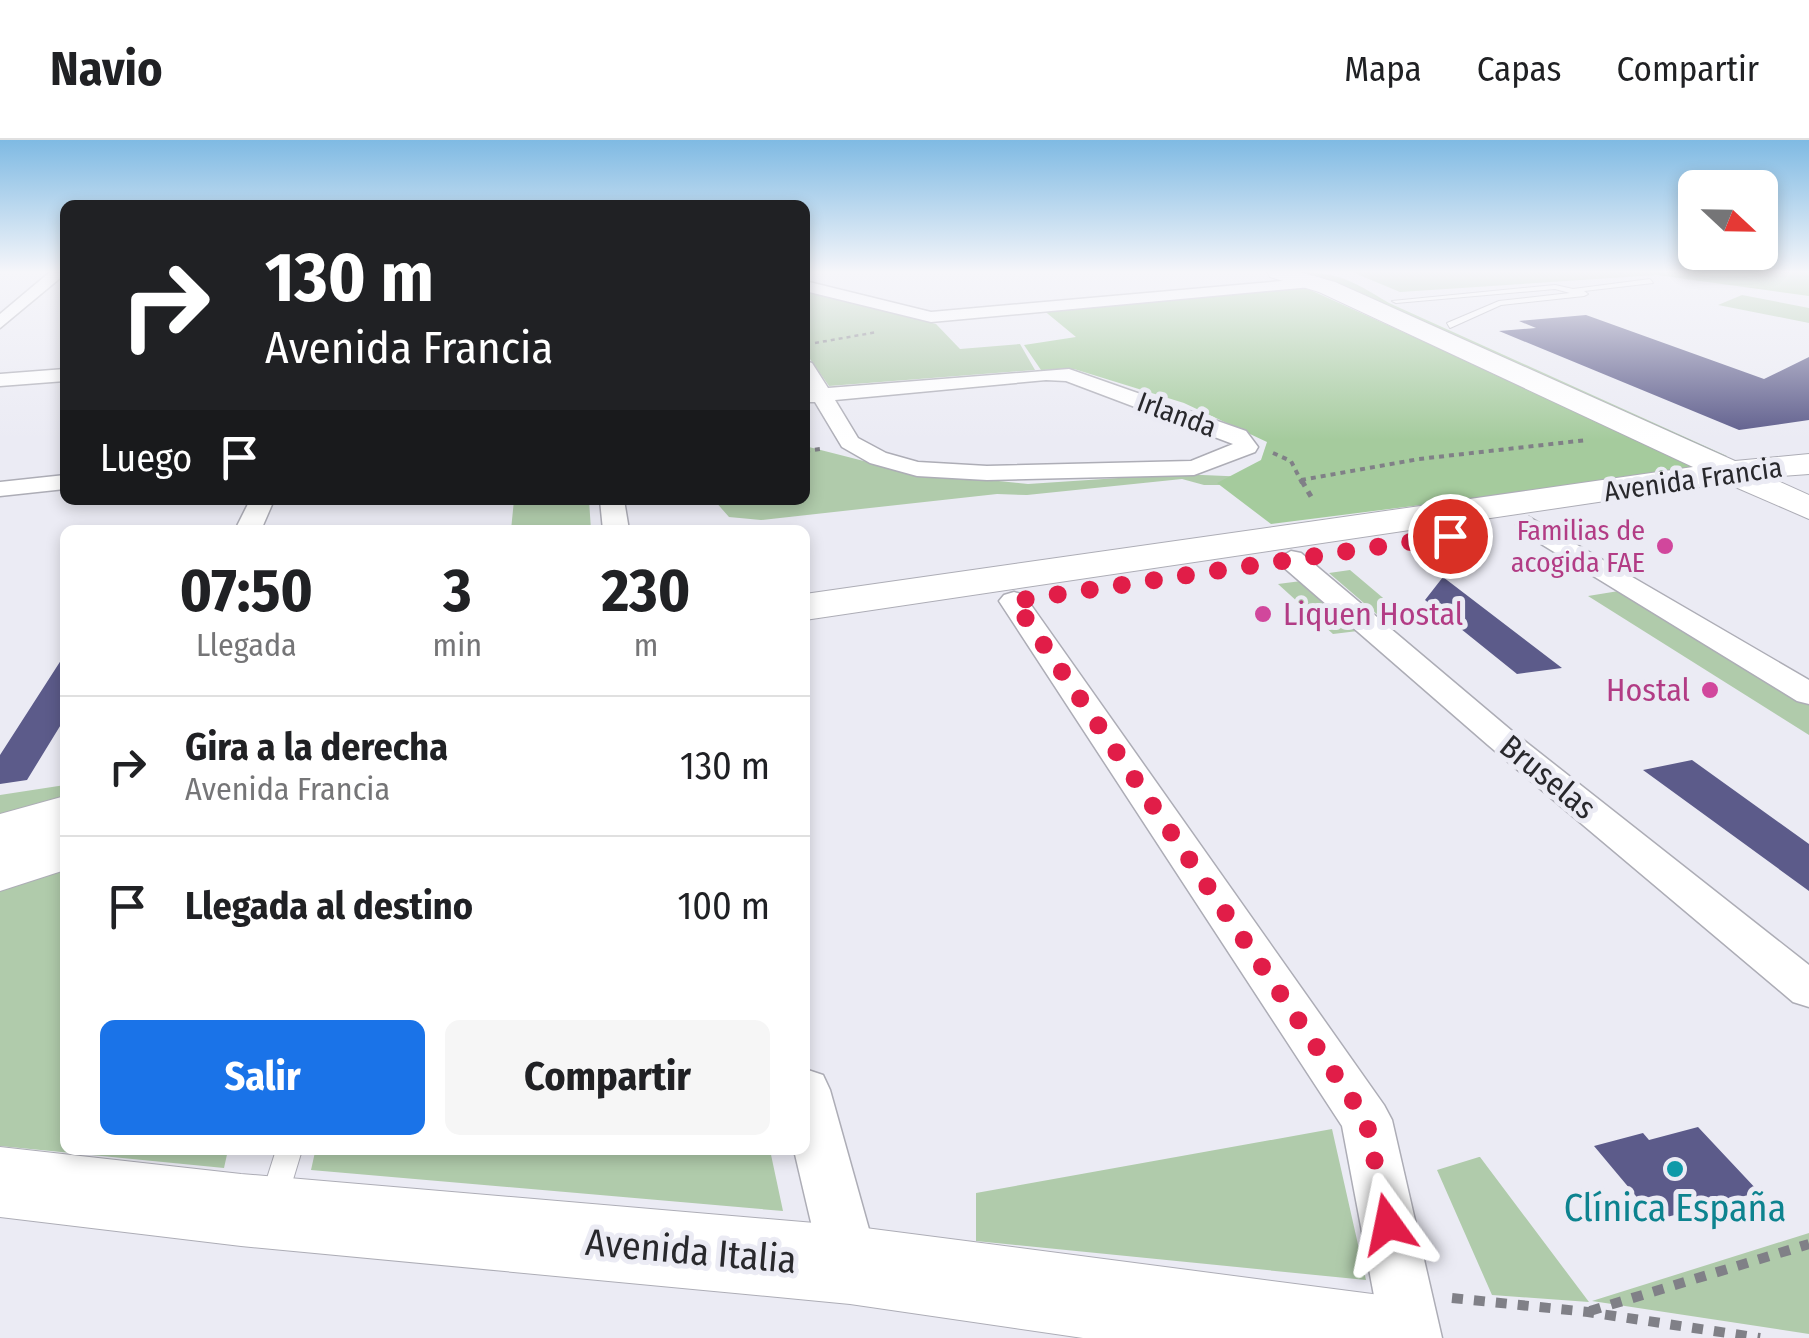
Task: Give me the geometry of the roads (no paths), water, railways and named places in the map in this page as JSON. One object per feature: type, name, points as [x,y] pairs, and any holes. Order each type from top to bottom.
[{"type":"main road","points":[[1420,328],[1784,485]]},
{"type":"main road","points":[[1456,328],[1784,485]]},
{"type":"main road","name":"Avenida Francia","points":[[810,628],[1784,485],[1809,464]]},
{"type":"main road","name":"Avenida Francia","points":[[810,606],[1784,485]]},
{"type":"main road","points":[[0,833],[60,815]]},
{"type":"main road","points":[[0,871],[60,852]]},
{"type":"main road","name":"Avenida Italia","points":[[0,1182],[280,1181],[1380,1338]]},
{"type":"street","points":[[0,380],[60,375]]},
{"type":"street","name":"Irlanda","points":[[1069,375],[1238,436],[1247,447],[1194,468],[986,473],[916,469],[878,458],[850,442],[814,396],[1069,375]]},
{"type":"street","points":[[0,489],[60,483]]},
{"type":"street","points":[[1529,525],[1809,694]]},
{"type":"street","name":"Bruselas","points":[[1292,559],[1500,738],[1809,990]]},
{"type":"street","points":[[1014,601],[1366,1120],[1412,1338]]},
{"type":"street","points":[[810,1109],[850,1265]]},
{"type":"place","name":"Familias de acogida FAE","points":[[1665,546]]},
{"type":"place","name":"Liquen Hostal","points":[[1263,614]]},
{"type":"place","name":"Hostal","points":[[1710,690]]},
{"type":"place","name":"Clínica España","points":[[1675,1169]]}]
